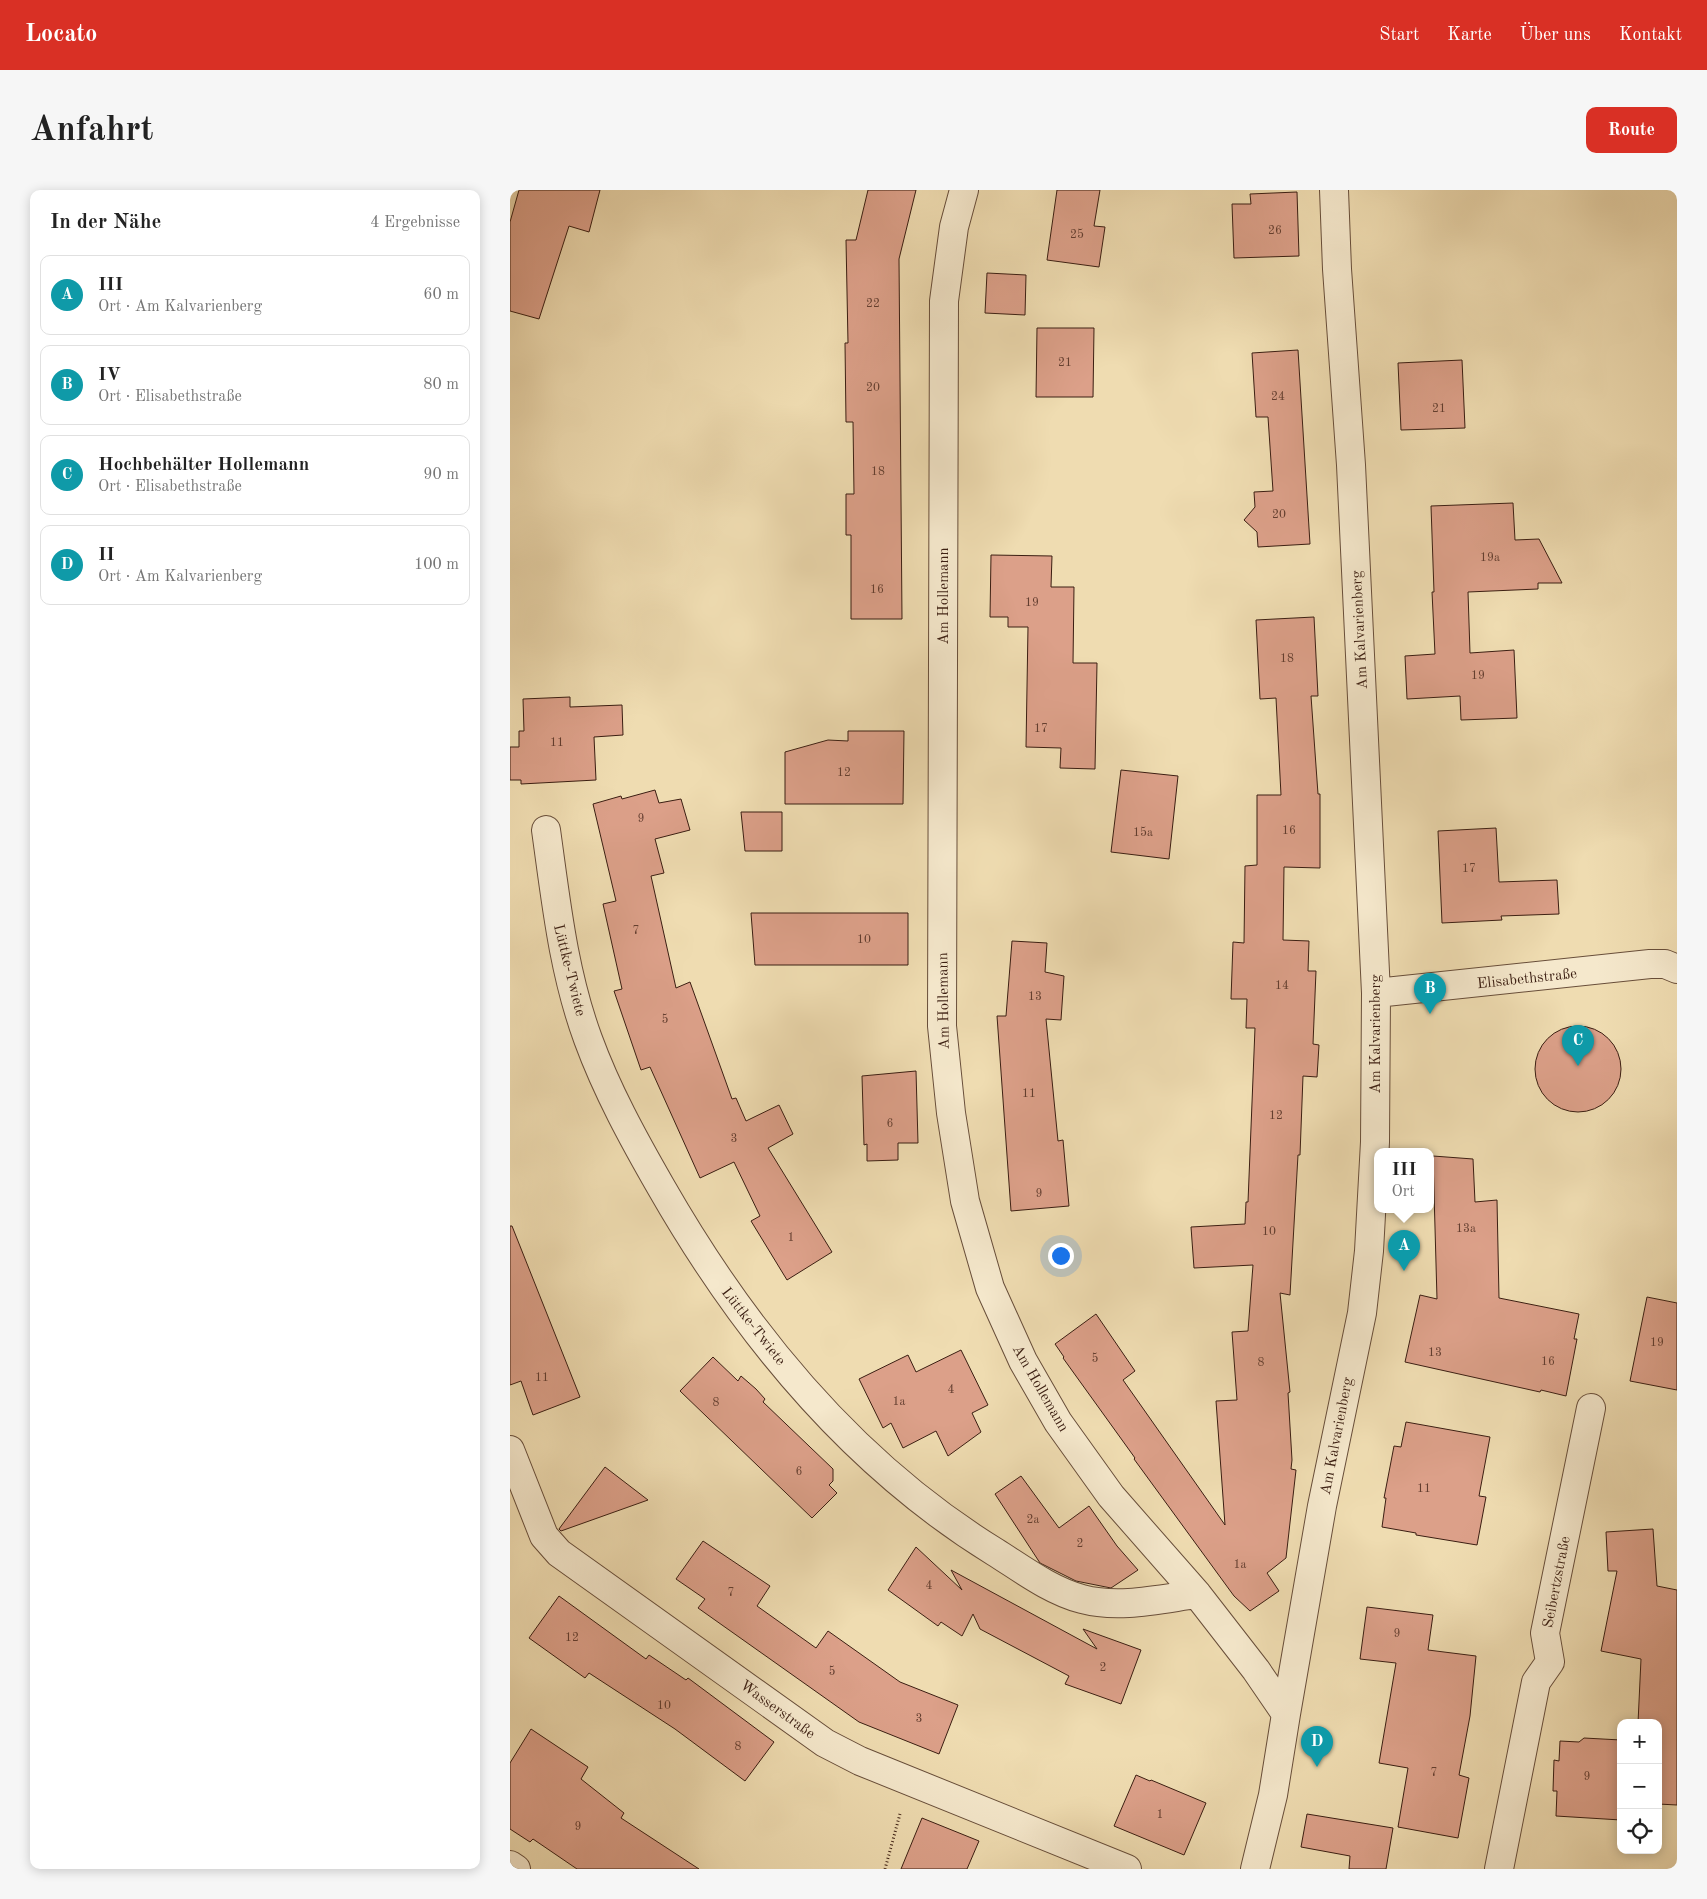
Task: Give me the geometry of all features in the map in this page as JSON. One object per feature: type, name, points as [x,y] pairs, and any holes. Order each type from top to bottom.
[{"type":"street","name":"Am Hollemann","points":[[964,190],[954,226],[944,301],[942,1026],[950,1105],[965,1201],[990,1288],[1023,1361],[1058,1422],[1111,1496],[1197,1594],[1256,1670],[1286,1714]]},
{"type":"street","name":"Am Kalvarienberg","points":[[1334,190],[1337,269],[1351,465],[1376,994],[1375,1148]]},
{"type":"street","name":"Lüttke-Twiete","points":[[546,830],[561,941],[578,1008],[599,1068],[644,1157],[688,1234],[752,1326],[806,1394],[865,1454],[924,1504],[967,1535],[1050,1586],[1069,1595],[1101,1603],[1133,1602],[1197,1594]]},
{"type":"street","name":"Elisabethstraße","points":[[1376,994],[1650,964],[1665,964],[1677,969]]},
{"type":"street","name":"Am Kalvarienberg","points":[[1254,1869],[1273,1795],[1322,1506],[1362,1313],[1374,1157]]},
{"type":"street","name":"Seibertzstraße","points":[[1499,1869],[1536,1682],[1550,1662],[1545,1633],[1591,1408]]},
{"type":"street","name":"Wasserstraße","points":[[510,1450],[544,1536],[559,1553],[825,1743],[860,1761],[1127,1869]]},
{"type":"street","points":[[510,1865],[516,1869]]},
{"type":"path","points":[[885,1869],[909,1780]]},
{"type":"building","points":[[519,190],[600,190],[589,232],[569,226],[539,319],[510,311],[510,222]]},
{"type":"building","points":[[868,190],[916,190],[899,259],[902,619],[851,619],[851,535],[846,535],[846,494],[854,494],[853,422],[846,422],[845,343],[848,343],[846,240],[856,240]]},
{"type":"building","points":[[1057,190],[1100,190],[1094,226],[1105,227],[1099,267],[1047,260]]},
{"type":"building","points":[[1297,192],[1299,256],[1234,258],[1232,204],[1251,204],[1250,194]]},
{"type":"building","points":[[987,273],[1026,275],[1025,315],[985,313]]},
{"type":"building","points":[[1037,328],[1094,328],[1093,397],[1036,397]]},
{"type":"building","points":[[1298,350],[1310,544],[1258,547],[1257,532],[1244,520],[1255,507],[1254,492],[1273,491],[1268,417],[1256,417],[1252,353]]},
{"type":"building","points":[[1462,360],[1465,428],[1401,430],[1398,363]]},
{"type":"building","points":[[1513,503],[1515,540],[1539,539],[1562,583],[1538,583],[1538,589],[1468,592],[1470,653],[1514,650],[1517,718],[1461,720],[1460,696],[1407,699],[1405,656],[1435,654],[1431,506]]},
{"type":"building","points":[[991,555],[1052,556],[1051,587],[1074,587],[1073,663],[1097,663],[1095,769],[1060,768],[1061,748],[1026,747],[1028,627],[1008,627],[1008,617],[990,617]]},
{"type":"building","points":[[1314,617],[1318,696],[1311,696],[1318,794],[1320,794],[1320,868],[1284,867],[1283,940],[1309,941],[1308,971],[1316,971],[1313,1044],[1319,1045],[1317,1077],[1303,1076],[1300,1155],[1298,1155],[1290,1295],[1280,1293],[1290,1392],[1288,1393],[1291,1469],[1296,1470],[1286,1558],[1267,1573],[1279,1591],[1250,1611],[1234,1596],[1134,1459],[1055,1344],[1096,1314],[1135,1371],[1123,1380],[1225,1525],[1216,1401],[1237,1400],[1232,1332],[1248,1331],[1253,1265],[1194,1268],[1191,1227],[1245,1224],[1246,1202],[1248,1202],[1255,1028],[1246,1028],[1247,999],[1231,999],[1233,942],[1244,943],[1245,866],[1257,865],[1257,795],[1281,795],[1276,698],[1260,699],[1256,620]]},
{"type":"building","points":[[570,697],[570,707],[622,705],[623,735],[594,737],[596,780],[521,784],[521,780],[510,780],[510,747],[519,747],[519,731],[524,731],[523,699]]},
{"type":"building","points":[[848,731],[904,731],[903,804],[785,804],[785,752],[828,740],[848,741]]},
{"type":"building","points":[[1121,770],[1178,776],[1169,859],[1111,852]]},
{"type":"building","points":[[655,790],[659,803],[681,799],[690,830],[655,839],[664,873],[651,876],[676,988],[690,982],[732,1099],[736,1098],[746,1121],[779,1105],[793,1134],[768,1148],[832,1252],[787,1280],[751,1221],[760,1216],[734,1162],[700,1178],[650,1067],[641,1070],[614,991],[622,989],[603,904],[616,901],[593,804],[621,796],[622,799]]},
{"type":"building","points":[[741,812],[782,812],[782,851],[745,851]]},
{"type":"building","points":[[1496,828],[1499,882],[1557,880],[1559,914],[1501,916],[1502,920],[1442,923],[1438,831]]},
{"type":"building","points":[[751,913],[908,913],[908,965],[755,965]]},
{"type":"building","points":[[1012,941],[1047,943],[1045,972],[1064,976],[1061,1020],[1046,1019],[1058,1141],[1063,1140],[1069,1206],[1011,1211],[997,1016],[1006,1016]]},
{"type":"building","points":[[1570,1026],[1586,1026],[1595,1029],[1609,1038],[1618,1052],[1621,1069],[1618,1086],[1609,1100],[1595,1109],[1586,1112],[1570,1112],[1554,1105],[1542,1093],[1535,1077],[1535,1061],[1542,1045],[1554,1033]]},
{"type":"building","points":[[916,1071],[918,1143],[898,1143],[898,1160],[867,1161],[867,1144],[864,1145],[862,1076]]},
{"type":"building","points":[[1434,1156],[1473,1159],[1475,1202],[1497,1200],[1499,1298],[1579,1314],[1574,1339],[1577,1339],[1566,1396],[1405,1362],[1420,1295],[1437,1299]]},
{"type":"building","points":[[510,1226],[512,1226],[580,1397],[533,1415],[521,1381],[510,1385]]},
{"type":"building","points":[[1647,1297],[1677,1303],[1677,1390],[1630,1381]]},
{"type":"building","points":[[961,1350],[988,1405],[972,1413],[981,1432],[948,1456],[936,1431],[903,1448],[891,1423],[883,1428],[859,1379],[908,1355],[916,1372]]},
{"type":"building","points":[[713,1357],[738,1381],[741,1376],[756,1389],[765,1399],[763,1402],[833,1469],[833,1481],[829,1485],[837,1493],[812,1518],[680,1391]]},
{"type":"building","points":[[1406,1422],[1490,1437],[1479,1496],[1486,1497],[1477,1545],[1416,1535],[1416,1533],[1382,1527],[1386,1498],[1384,1498],[1394,1446],[1401,1447]]},
{"type":"building","points":[[605,1467],[648,1500],[561,1531],[559,1529]]},
{"type":"building","points":[[1021,1476],[1059,1528],[1089,1506],[1117,1546],[1138,1570],[1111,1588],[1076,1581],[1040,1563],[995,1494]]},
{"type":"building","points":[[1653,1529],[1657,1586],[1677,1590],[1677,1805],[1662,1804],[1662,1719],[1638,1719],[1641,1659],[1601,1651],[1617,1571],[1608,1571],[1606,1532]]},
{"type":"building","points":[[703,1541],[770,1586],[757,1606],[816,1648],[828,1631],[900,1682],[958,1705],[939,1754],[859,1722],[698,1608],[705,1599],[676,1579]]},
{"type":"building","points":[[916,1547],[962,1590],[951,1570],[1097,1649],[1083,1629],[1141,1650],[1121,1704],[1065,1684],[1069,1676],[980,1629],[973,1614],[962,1636],[941,1622],[938,1626],[888,1590]]},
{"type":"building","points":[[559,1596],[646,1659],[649,1655],[686,1680],[688,1678],[774,1742],[745,1781],[675,1729],[589,1673],[585,1678],[529,1638]]},
{"type":"building","points":[[1367,1607],[1433,1615],[1428,1650],[1476,1656],[1470,1716],[1459,1775],[1469,1778],[1458,1838],[1398,1827],[1408,1768],[1379,1763],[1396,1663],[1360,1659]]},
{"type":"building","points":[[531,1729],[588,1767],[581,1779],[624,1813],[621,1818],[699,1869],[577,1869],[533,1839],[530,1842],[510,1829],[510,1763]]},
{"type":"building","points":[[1584,1738],[1617,1740],[1617,1820],[1556,1816],[1557,1791],[1553,1791],[1554,1760],[1559,1761],[1560,1741],[1579,1742]]},
{"type":"building","points":[[1136,1775],[1206,1803],[1184,1855],[1114,1826]]},
{"type":"building","points":[[1307,1814],[1393,1828],[1386,1869],[1349,1869],[1350,1856],[1301,1847]]},
{"type":"building","points":[[922,1818],[979,1841],[967,1869],[901,1869]]},
{"type":"place","name":"IV","points":[[1430,1014]]},
{"type":"place","name":"Hochbehälter Hollemann","points":[[1578,1066]]},
{"type":"place","name":"III","points":[[1404,1271]]},
{"type":"place","name":"II","points":[[1317,1767]]}]
